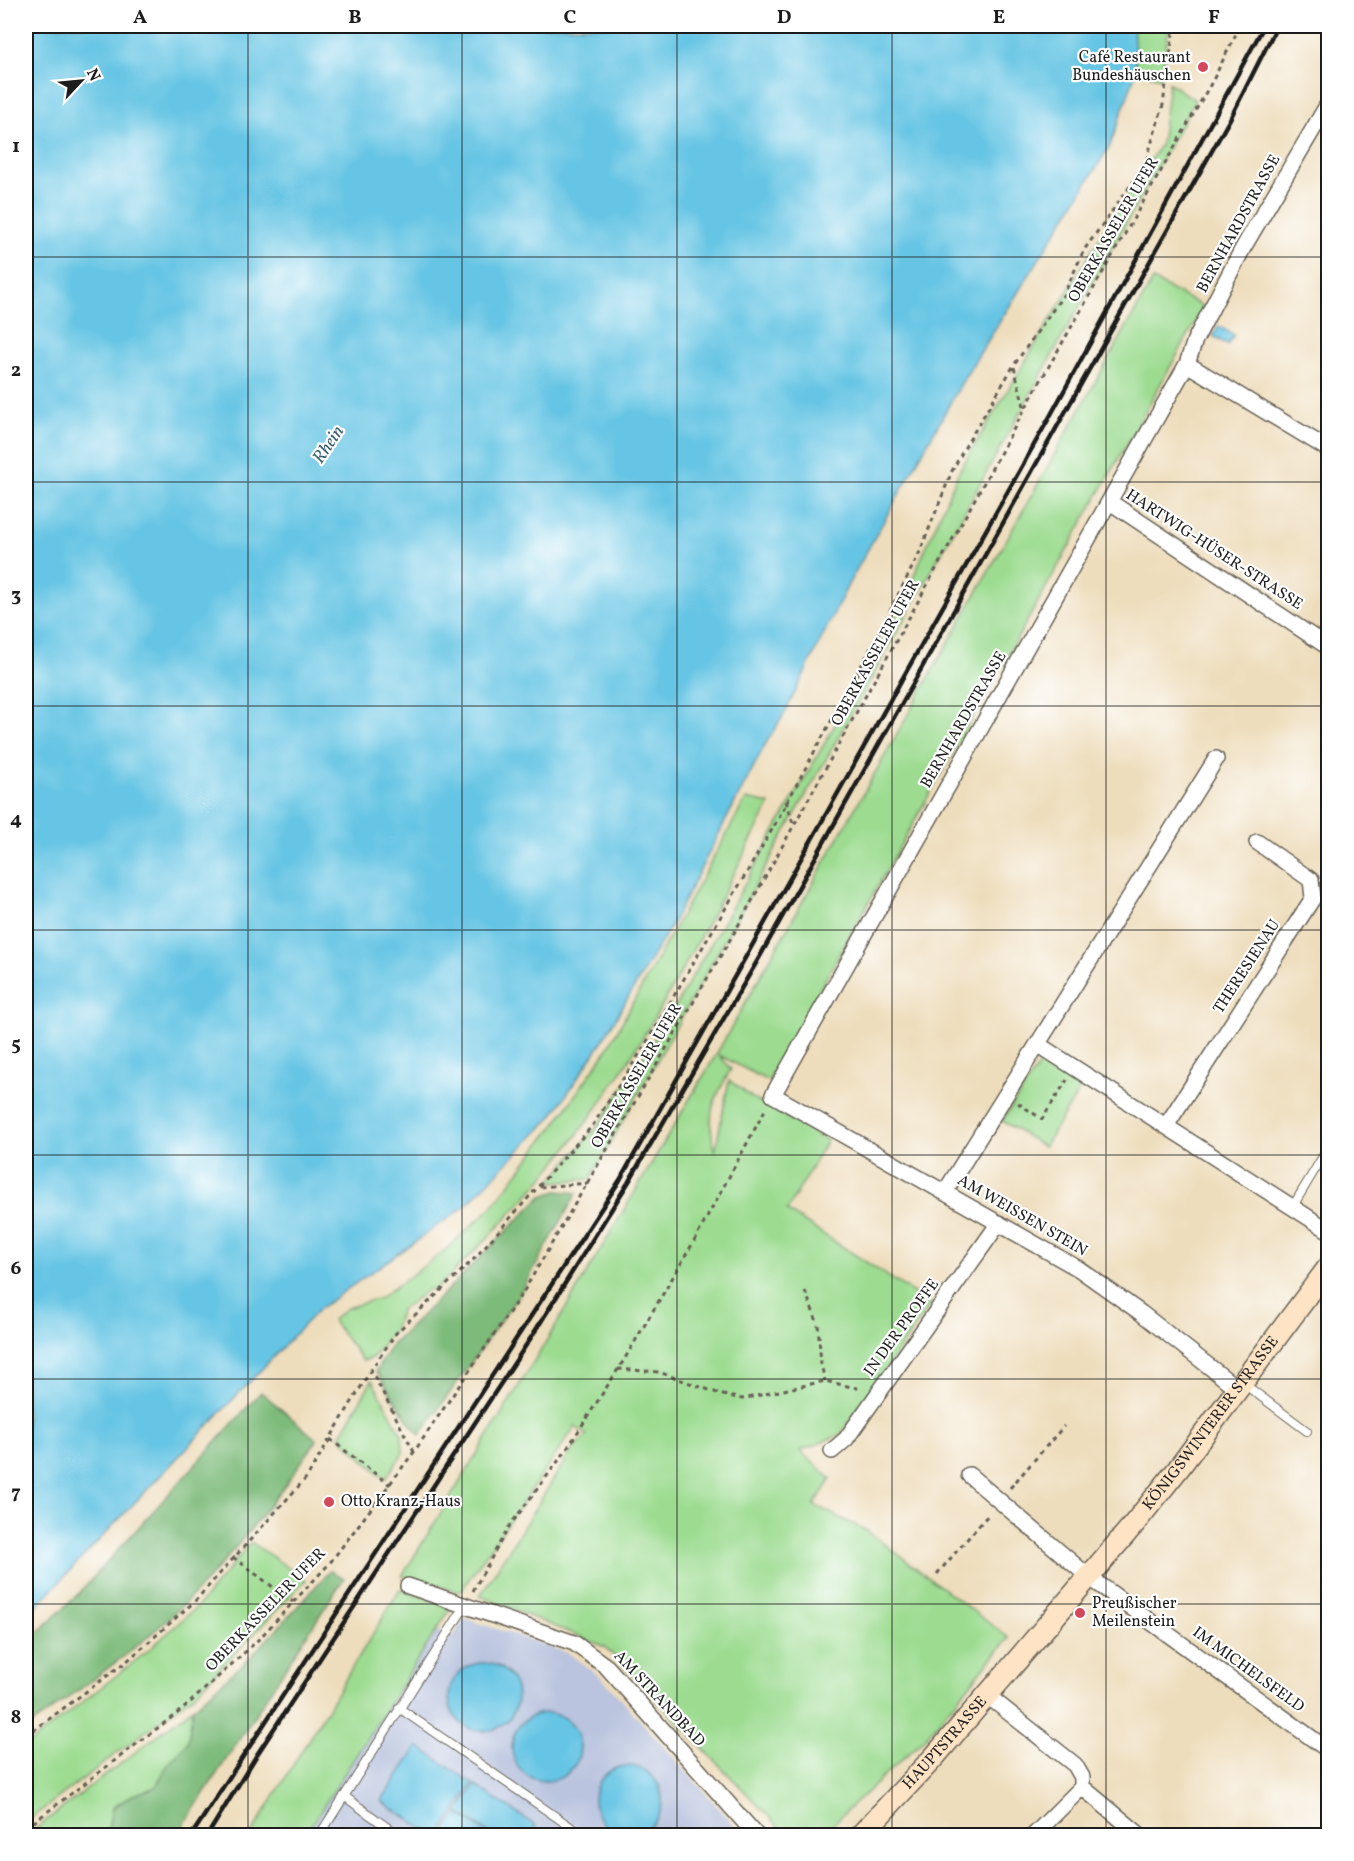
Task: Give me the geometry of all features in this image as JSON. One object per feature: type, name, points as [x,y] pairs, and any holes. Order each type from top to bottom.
[{"type":"main road","name":"KÖNIGSWINTERER STRASSE","points":[[1026,1649],[1178,1469],[1329,1268]]},
{"type":"main road","name":"HAUPTSTRASSE","points":[[860,1835],[899,1796],[988,1696],[1026,1649]]},
{"type":"street","name":"BERNHARDSTRASSE","points":[[773,1095],[1187,364],[1196,340],[1243,249],[1329,104]]},
{"type":"street","points":[[1187,364],[1329,449]]},
{"type":"street","name":"HARTWIG-HÜSER-STRASSE","points":[[1110,502],[1329,647]]},
{"type":"street","points":[[945,1192],[1216,759]]},
{"type":"street","name":"THERESIENAU","points":[[1166,1126],[1312,898],[1311,880],[1257,842]]},
{"type":"street","points":[[1039,1045],[1329,1230]]},
{"type":"street","name":"AM WEISSEN STEIN","points":[[773,1095],[1079,1269],[1240,1386]]},
{"type":"street","name":"IN DER PROFFE","points":[[832,1451],[846,1439],[999,1223]]},
{"type":"street","points":[[969,1475],[1089,1577]]},
{"type":"street","name":"IM MICHELSFELD","points":[[1089,1577],[1329,1750]]},
{"type":"street","name":"AM STRANDBAD","points":[[408,1586],[574,1643],[607,1667],[757,1836]]},
{"type":"street","points":[[988,1696],[1075,1765],[1082,1777],[1082,1787],[1033,1836]]},
{"type":"street","points":[[1082,1787],[1141,1836]]},
{"type":"lane","points":[[1293,1206],[1329,1148]]},
{"type":"lane","points":[[1240,1386],[1307,1431]]},
{"type":"lane","points":[[319,1836],[465,1606]]},
{"type":"lane","points":[[399,1708],[575,1830]]},
{"type":"lane","points":[[344,1796],[399,1836]]},
{"type":"path","points":[[26,1736],[61,1707],[126,1662],[195,1601],[307,1477],[371,1370],[396,1333],[473,1260],[593,1125],[642,1050],[786,801],[919,554],[952,471],[1014,365],[1064,294],[1084,250],[1131,187],[1146,158],[1163,105],[1174,26]]},
{"type":"path","name":"OBERKASSELER UFER","points":[[26,1828],[184,1708],[256,1642],[330,1564],[414,1452],[525,1289],[738,926],[1213,80],[1240,26]]},
{"type":"path","points":[[1014,365],[1026,411]]},
{"type":"path","points":[[786,801],[794,824]]},
{"type":"path","points":[[1006,1096],[1042,1119],[1075,1068]]},
{"type":"path","points":[[465,1606],[508,1528],[565,1452],[618,1369],[696,1238],[773,1095]]},
{"type":"path","points":[[540,1187],[589,1183]]},
{"type":"path","points":[[805,1291],[818,1324],[821,1364],[825,1381]]},
{"type":"path","points":[[618,1369],[659,1372],[723,1395],[742,1399],[825,1381],[878,1392]]},
{"type":"path","points":[[371,1370],[414,1452]]},
{"type":"path","points":[[330,1439],[390,1485]]},
{"type":"path","points":[[233,1557],[293,1602]]},
{"type":"shaded area","points":[[464,1618],[568,1653],[602,1678],[743,1835],[305,1836],[438,1630],[452,1639]]},
{"type":"green space","points":[[1133,26],[1169,26],[1161,78],[1136,72]]},
{"type":"green space","points":[[1169,83],[1195,100],[666,1045],[590,1179],[549,1182],[599,1125],[675,1007],[895,619],[959,471],[1104,231],[1161,144]]},
{"type":"green space","points":[[1153,280],[1204,307],[768,1081],[719,1055],[731,1069],[712,1109],[711,1127],[715,1152],[729,1080],[754,1099],[827,1140],[787,1211],[931,1304],[840,1435],[800,1451],[831,1479],[814,1505],[867,1531],[1009,1638],[926,1737],[821,1835],[787,1835],[605,1647],[480,1596],[572,1450],[587,1435],[575,1427],[460,1592],[402,1576],[550,1335],[717,1053]]},
{"type":"green space","points":[[746,799],[770,804],[679,976],[602,1101],[525,1198],[435,1290],[429,1289],[400,1311],[395,1329],[372,1358],[363,1361],[332,1320],[347,1308],[380,1298],[442,1253],[492,1207],[556,1123],[606,1051]]},
{"type":"green space","points":[[1041,1062],[1053,1063],[1084,1083],[1044,1147],[1002,1121]]},
{"type":"green space","points":[[557,1191],[577,1193],[521,1292],[420,1435],[376,1371],[390,1347],[542,1196]]},
{"type":"green space","points":[[372,1380],[402,1435],[403,1454],[385,1479],[340,1437]]},
{"type":"green space","points":[[261,1392],[317,1440],[256,1523],[169,1619],[26,1729],[26,1644],[80,1592]]},
{"type":"green space","points":[[251,1542],[306,1580],[194,1695],[26,1822],[26,1746],[144,1654],[199,1605]]},
{"type":"green space","points":[[330,1571],[344,1578],[177,1835],[107,1835],[112,1808],[133,1795],[156,1787],[167,1766],[188,1742],[193,1708],[251,1657]]},
{"type":"green space","points":[[400,1589],[451,1608],[305,1835],[250,1836]]},
{"type":"green space","points":[[193,1708],[188,1742],[167,1766],[156,1787],[133,1795],[112,1808],[107,1835],[26,1836]]},
{"type":"water","name":"Rhein","points":[[26,26],[1133,26],[1136,72],[1110,146],[965,377],[849,583],[785,713],[766,743],[672,924],[600,1045],[550,1119],[463,1208],[319,1309],[26,1617]]},
{"type":"water","points":[[1218,326],[1234,335],[1228,345],[1213,336]]},
{"type":"water","points":[[483,1663],[496,1666],[507,1673],[514,1684],[517,1697],[514,1710],[507,1721],[496,1728],[483,1731],[470,1728],[459,1721],[452,1710],[449,1697],[452,1684],[459,1673],[470,1666]]},
{"type":"water","points":[[546,1713],[559,1716],[570,1723],[577,1734],[580,1747],[577,1760],[570,1771],[559,1778],[546,1781],[533,1778],[522,1771],[515,1760],[512,1747],[515,1734],[522,1723],[533,1716]]},
{"type":"water","points":[[418,1746],[473,1784],[439,1835],[433,1835],[381,1801]]},
{"type":"water","points":[[628,1766],[641,1769],[652,1776],[659,1787],[662,1800],[659,1813],[652,1824],[641,1831],[628,1834],[615,1831],[604,1824],[597,1813],[594,1800],[597,1787],[604,1776],[615,1769]]},
{"type":"water","points":[[475,1785],[536,1826],[529,1835],[493,1835],[458,1812]]},
{"type":"water","points":[[457,1813],[490,1835],[442,1835]]},
{"type":"railway","points":[[191,1836],[620,1180],[1048,420],[1264,26]]},
{"type":"railway","points":[[207,1836],[258,1753],[532,1336],[628,1183],[759,958],[1231,117],[1277,26]]},
{"type":"place","name":"Café Restaurant Bundeshäuschen","points":[[1203,67]]},
{"type":"place","name":"Otto Kranz-Haus","points":[[329,1502]]},
{"type":"place","name":"Preußischer Meilenstein","points":[[1080,1613]]}]
